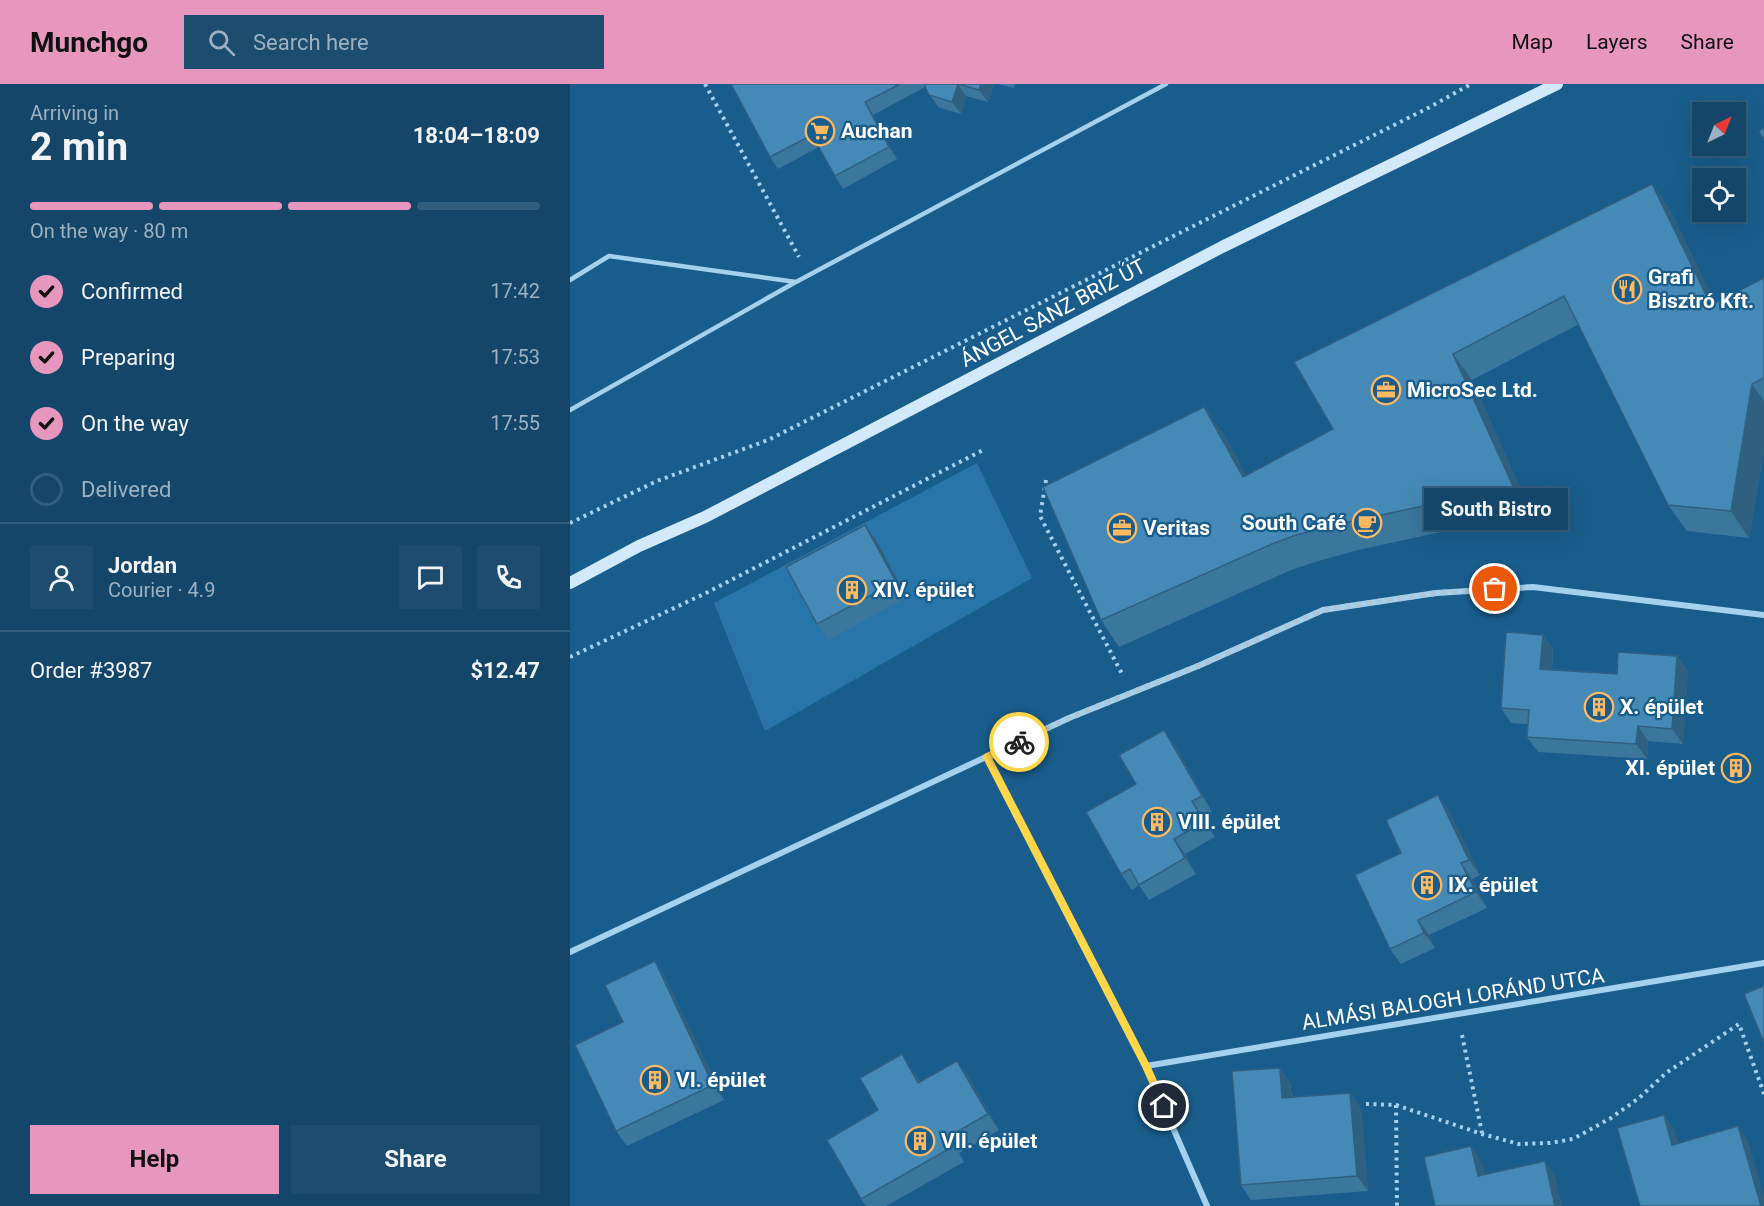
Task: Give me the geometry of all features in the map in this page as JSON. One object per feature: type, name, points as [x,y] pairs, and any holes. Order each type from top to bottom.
[{"type":"main road","name":"ÁNGEL SANZ BRIZ ÚT","points":[[570,583],[639,546],[705,517],[1222,247],[1557,84]]},
{"type":"street","points":[[570,952],[1069,718],[1198,666],[1323,610],[1436,593],[1533,587],[1764,615]]},
{"type":"street","points":[[987,757],[1146,1066],[1207,1206]]},
{"type":"street","name":"ALMÁSI BALOGH LORÁND UTCA","points":[[1146,1066],[1764,963]]},
{"type":"lane","points":[[570,410],[796,282],[1166,84]]},
{"type":"lane","points":[[570,280],[609,256],[796,282]]},
{"type":"path","points":[[705,84],[809,275]]},
{"type":"path","points":[[570,523],[657,481],[768,440],[1471,84]]},
{"type":"path","points":[[570,657],[706,593],[985,449]]},
{"type":"path","points":[[1046,480],[1040,516],[1131,693]]},
{"type":"path","points":[[1458,1015],[1482,1134]]},
{"type":"path","points":[[1366,1104],[1396,1105],[1518,1144],[1550,1143],[1573,1139],[1611,1118],[1639,1098],[1666,1073],[1739,1024],[1764,1094]]},
{"type":"path","points":[[1396,1105],[1397,1206]]},
{"type":"shaded area","points":[[977,463],[1032,578],[765,731],[714,603]]},
{"type":"building","name":"Auchan","points":[[731,84],[900,84],[865,102],[889,147],[835,176],[812,135],[770,157]]},
{"type":"building","points":[[924,84],[958,84],[952,102],[929,95]]},
{"type":"building","points":[[958,84],[981,84],[979,90]]},
{"type":"building","points":[[1764,128],[1764,140],[1759,131]]},
{"type":"building","points":[[1652,184],[1711,305],[1764,278],[1764,378],[1752,384],[1731,511],[1668,505],[1564,296],[1453,354],[1517,495],[1437,503],[1296,535],[1101,620],[1043,487],[1204,407],[1243,477],[1333,429],[1294,362]]},
{"type":"building","name":"XIV. épület","points":[[865,525],[896,582],[817,624],[786,567]]},
{"type":"building","name":"X. épület","points":[[1506,632],[1543,635],[1540,669],[1617,674],[1618,652],[1677,656],[1672,729],[1638,726],[1636,744],[1527,737],[1529,710],[1501,708]]},
{"type":"building","name":"VIII. épület","points":[[1164,730],[1202,796],[1192,801],[1204,822],[1174,839],[1185,858],[1139,885],[1130,869],[1121,874],[1086,812],[1136,784],[1119,755]]},
{"type":"building","name":"IX. épület","points":[[1438,795],[1469,860],[1461,863],[1476,892],[1418,920],[1424,933],[1390,949],[1355,875],[1401,853],[1386,820]]},
{"type":"building","name":"VI. épület","points":[[655,961],[713,1085],[616,1131],[575,1045],[623,1022],[605,985]]},
{"type":"building","points":[[1764,986],[1764,1043],[1744,994]]},
{"type":"building","name":"VII. épület","points":[[902,1054],[918,1083],[957,1061],[988,1114],[948,1137],[954,1146],[861,1199],[827,1140],[878,1110],[860,1078]]},
{"type":"building","points":[[1280,1068],[1282,1098],[1350,1093],[1357,1176],[1241,1185],[1232,1071]]},
{"type":"building","points":[[1664,1115],[1672,1145],[1738,1126],[1761,1206],[1640,1206],[1617,1128]]},
{"type":"building","points":[[1471,1146],[1478,1176],[1545,1161],[1555,1206],[1435,1206],[1424,1157]]},
{"type":"way so far","points":[[1019,742],[1069,718],[1198,666],[1323,610],[1436,593],[1495,589]]},
{"type":"place","name":"Auchan","points":[[820,131]]},
{"type":"place","name":"Grafi Bisztró Kft.","points":[[1627,289]]},
{"type":"place","name":"MicroSec Ltd.","points":[[1386,390]]},
{"type":"place","name":"South Café","points":[[1367,523]]},
{"type":"place","name":"Veritas","points":[[1122,528]]},
{"type":"place","name":"South Bistro","points":[[1495,589]]},
{"type":"place","name":"XIV. épület","points":[[852,590]]},
{"type":"place","name":"X. épület","points":[[1599,707]]},
{"type":"place","name":"XI. épület","points":[[1736,768]]},
{"type":"place","name":"VIII. épület","points":[[1157,822]]},
{"type":"place","name":"IX. épület","points":[[1427,885]]},
{"type":"place","name":"VI. épület","points":[[655,1080]]},
{"type":"place","name":"VII. épület","points":[[920,1141]]},
{"type":"route","points":[[1019,742],[987,757],[1146,1066],[1164,1106]]}]
